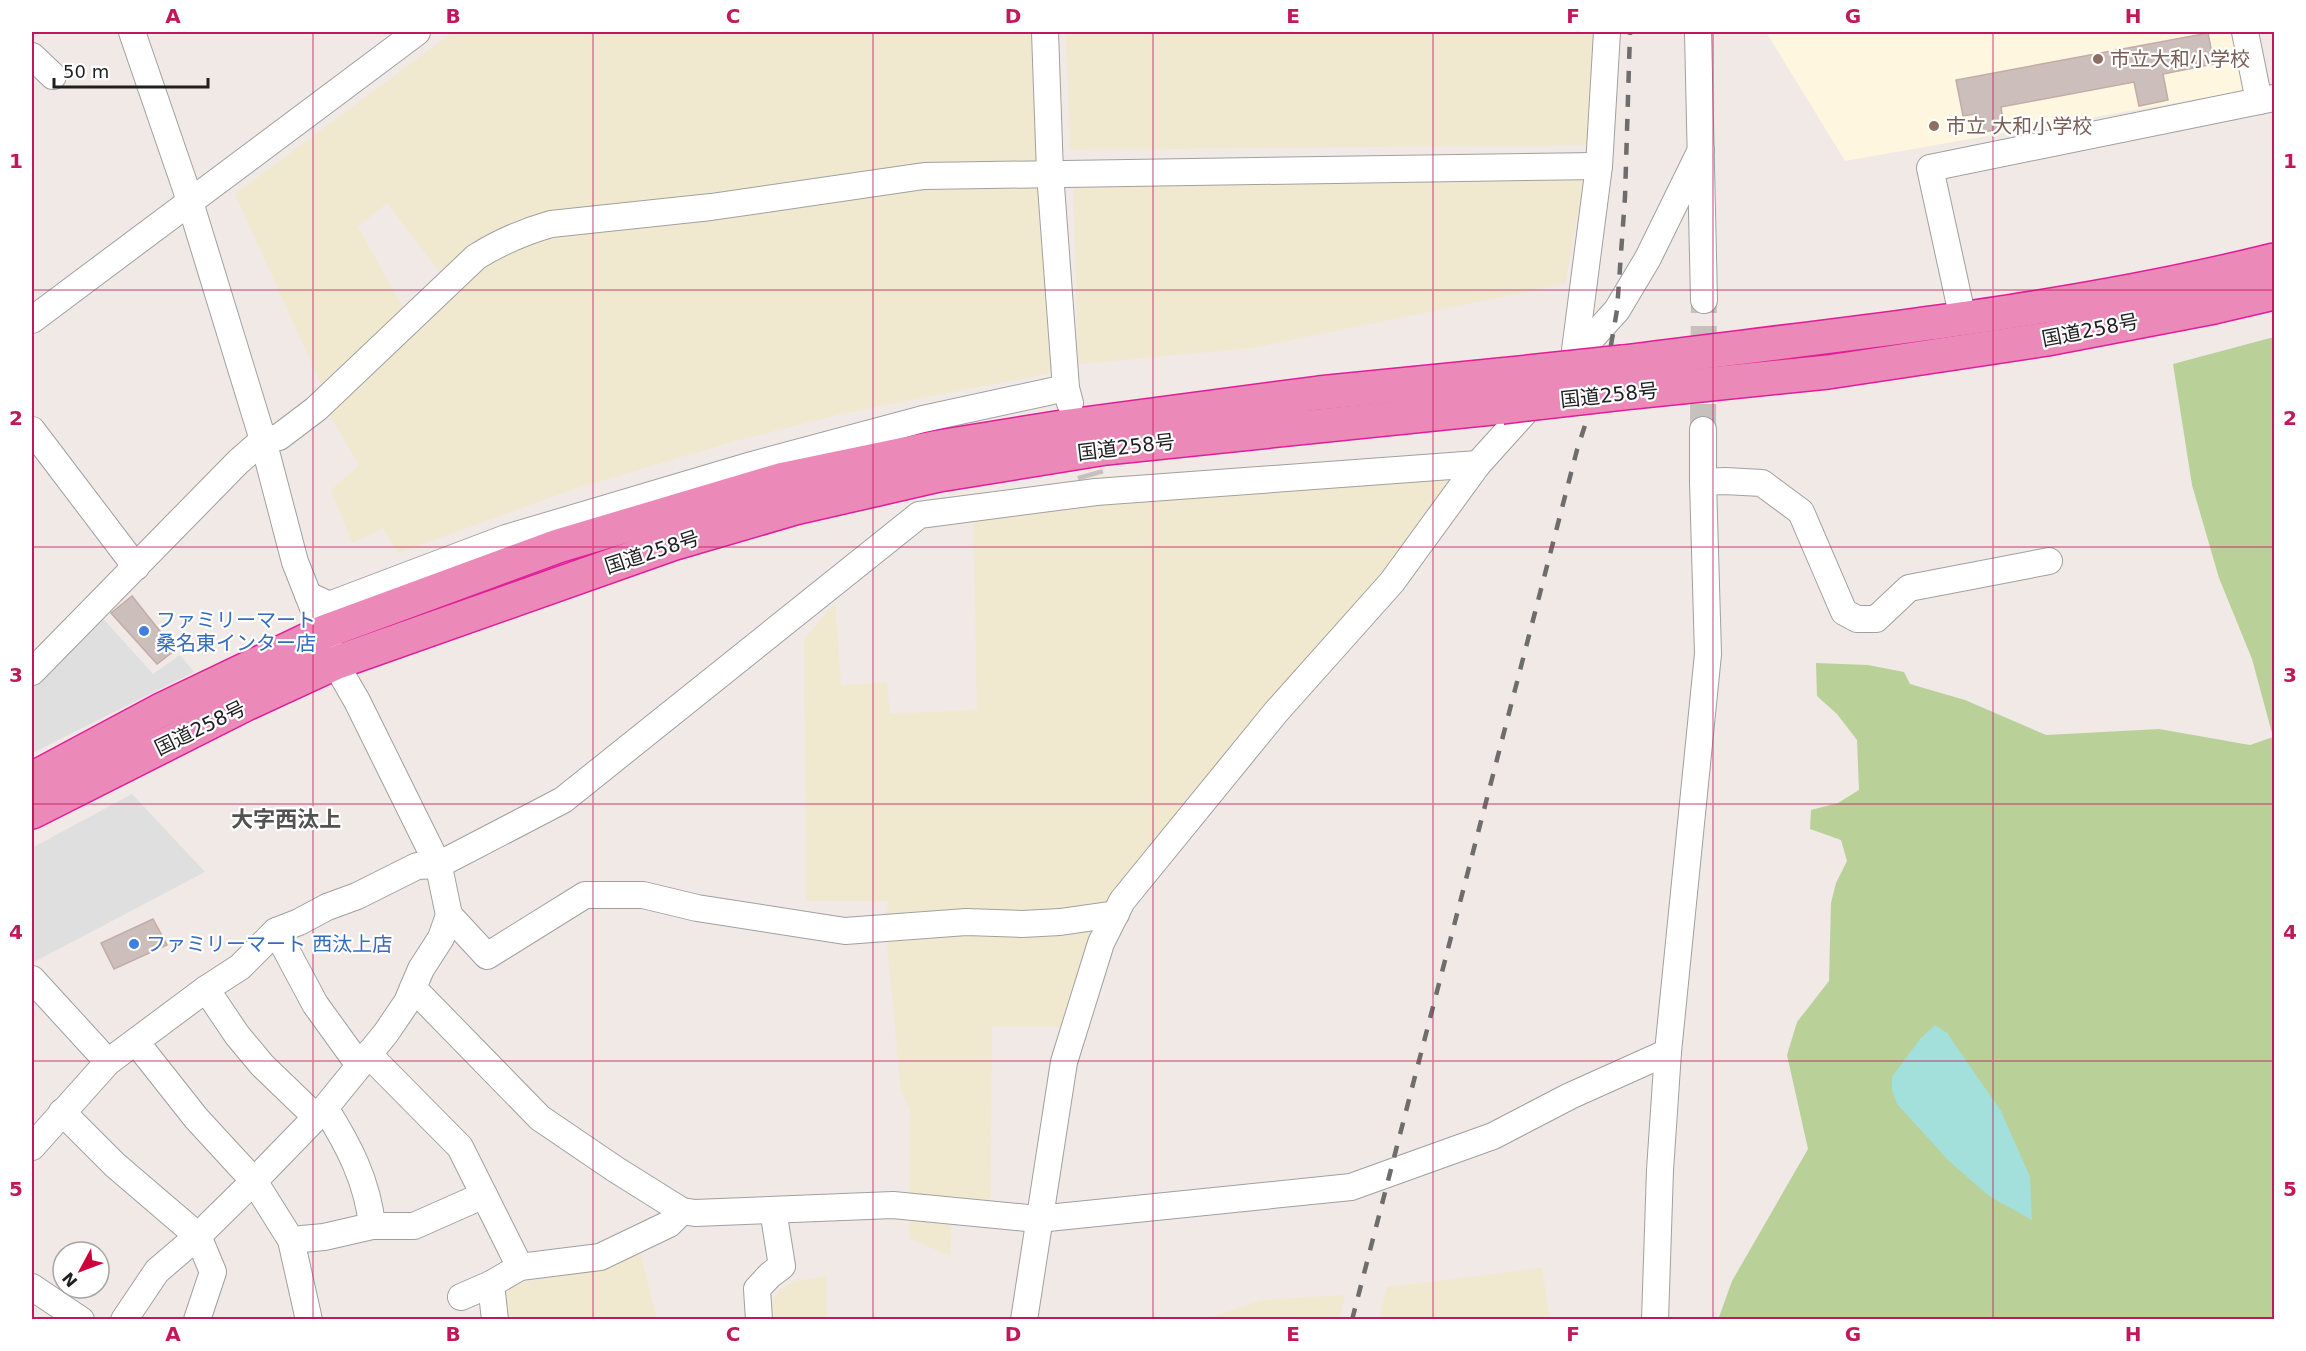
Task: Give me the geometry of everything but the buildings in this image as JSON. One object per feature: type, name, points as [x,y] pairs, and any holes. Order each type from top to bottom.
[{"type":"highway","name":"国道258号","points":[[32,812],[236,709],[335,663],[672,544],[795,508],[928,477],[1106,448],[1327,423],[1501,391],[1623,377],[2200,279],[2274,260]]},
{"type":"highway","name":"国道258号","points":[[1623,377],[1828,372],[2035,341],[2214,307],[2274,292]]},
{"type":"highway","name":"国道258号","points":[[32,779],[159,711],[324,632],[558,546],[780,480],[939,447],[1069,426],[1318,393],[1501,391]]},
{"type":"street","points":[[132,32],[189,202],[263,440],[295,562],[335,663],[357,700],[438,865],[449,915],[487,956],[585,895],[643,895],[698,908],[845,931],[966,922],[1022,924],[1060,922],[1116,914]]},
{"type":"street","points":[[32,320],[417,32]]},
{"type":"street","points":[[308,595],[329,604],[506,538],[752,465],[923,419],[1068,396],[1050,173],[1045,32]]},
{"type":"street","points":[[1574,358],[1599,166],[1607,32]]},
{"type":"street","points":[[1698,32],[1704,300]]},
{"type":"street","points":[[1964,319],[1930,168],[2267,100],[2245,32]]},
{"type":"street","points":[[32,56],[54,76]]},
{"type":"street","points":[[1024,1320],[1064,1062],[1101,943],[1122,901],[1276,712],[1392,582],[1478,464],[1617,310],[1648,258],[1701,150]]},
{"type":"street","points":[[32,672],[238,462],[263,440],[279,437],[316,409],[476,257],[499,242],[525,231],[550,225],[711,207],[924,176],[1599,166]]},
{"type":"street","points":[[32,430],[136,567]]},
{"type":"street","points":[[1655,1320],[1660,1170],[1668,1052],[1708,654],[1703,482],[1704,430]]},
{"type":"street","points":[[32,1147],[108,1062],[206,989],[240,967],[276,931],[327,907],[357,896],[407,870],[417,866],[438,865],[563,800],[919,515],[1094,484],[1478,464]]},
{"type":"street","points":[[1703,482],[1762,483],[1801,512],[1844,612],[1857,619],[1876,618],[1909,588],[2049,561]]},
{"type":"street","points":[[124,1320],[157,1271],[198,1236],[254,1181],[320,1112],[386,1033],[407,1002],[422,969],[441,938],[449,915]]},
{"type":"street","points":[[276,931],[315,1004],[363,1059],[460,1147],[520,1267]]},
{"type":"street","points":[[32,979],[108,1062]]},
{"type":"street","points":[[413,988],[540,1118],[682,1211],[696,1213],[893,1205],[1038,1219],[1351,1187],[1492,1136],[1570,1096],[1668,1052]]},
{"type":"street","points":[[206,989],[237,1035],[262,1065],[320,1112],[346,1141],[370,1202],[372,1226]]},
{"type":"street","points":[[136,1042],[196,1118],[254,1181],[291,1240],[309,1320]]},
{"type":"street","points":[[62,1112],[115,1165],[198,1236],[213,1272],[197,1320]]},
{"type":"street","points":[[291,1240],[324,1237],[372,1226],[414,1226],[484,1195]]},
{"type":"street","points":[[759,1320],[757,1289],[782,1266],[773,1210]]},
{"type":"street","points":[[461,1297],[491,1284],[520,1267],[600,1257],[669,1224],[682,1211]]},
{"type":"street","points":[[491,1284],[495,1320]]},
{"type":"street","points":[[32,1287],[81,1320]]},
{"type":"shaded area","points":[[453,32],[1038,32],[1039,162],[519,218],[477,245],[442,275],[387,203],[358,227],[404,309],[324,390],[235,194]]},
{"type":"shaded area","points":[[1066,32],[1593,32],[1590,145],[1070,150]]},
{"type":"shaded area","name":"市立 大和小学校","points":[[1766,32],[2238,32],[2249,85],[2243,91],[1845,161]]},
{"type":"shaded area","points":[[1586,166],[1565,284],[1252,348],[1078,364],[1073,172]]},
{"type":"shaded area","points":[[1042,181],[1050,373],[841,414],[742,439],[571,490],[398,553],[383,528],[352,543],[331,490],[359,465],[322,402],[516,237],[737,200]]},
{"type":"shaded area","points":[[1463,477],[1110,896],[1066,1027],[992,1026],[990,1200],[953,1196],[950,1256],[909,1238],[910,1109],[901,1092],[885,920],[889,901],[806,901],[804,639],[835,603],[841,685],[887,682],[890,714],[977,710],[973,507]]},
{"type":"shaded area","points":[[99,614],[153,674],[180,655],[194,672],[32,753],[32,687]]},
{"type":"shaded area","points":[[132,794],[205,872],[32,963],[32,848]]},
{"type":"shaded area","points":[[640,1252],[657,1319],[504,1319],[502,1293],[524,1282],[601,1269]]},
{"type":"shaded area","points":[[1542,1268],[1550,1319],[1379,1319],[1387,1287]]},
{"type":"shaded area","points":[[827,1276],[827,1319],[767,1319],[767,1307],[782,1289],[792,1282]]},
{"type":"shaded area","points":[[1345,1295],[1339,1319],[1206,1319],[1263,1300]]},
{"type":"green space","points":[[2274,337],[2274,1319],[1718,1320],[1732,1281],[1808,1149],[1787,1055],[1797,1022],[1829,981],[1831,903],[1836,883],[1847,861],[1841,840],[1810,829],[1811,810],[1838,803],[1859,790],[1857,740],[1837,714],[1817,696],[1816,663],[1868,665],[1904,672],[1910,684],[1965,700],[2046,735],[2159,729],[2250,745],[2273,737],[2252,659],[2219,578],[2192,485],[2173,364]]},
{"type":"water","points":[[1935,1025],[1947,1033],[2001,1111],[2030,1177],[2032,1220],[1989,1196],[1949,1161],[1897,1104],[1892,1090],[1892,1077],[1920,1039]]},
{"type":"tunnel","points":[[1703,430],[1704,300]]},
{"type":"tunnel","points":[[1079,435],[1091,477]]},
{"type":"railway","points":[[1352,1320],[1577,450],[1611,345],[1617,310],[1625,197],[1630,32]]},
{"type":"place","name":"市立大和小学校","points":[[2098,59]]},
{"type":"place","name":"市立 大和小学校","points":[[1934,126]]},
{"type":"place","name":"ファミリーマート 桑名東インター店","points":[[144,631]]},
{"type":"place","name":"ファミリーマート 西汰上店","points":[[134,944]]},
{"type":"district","name":"大字西汰上","points":[[286,819]]}]
